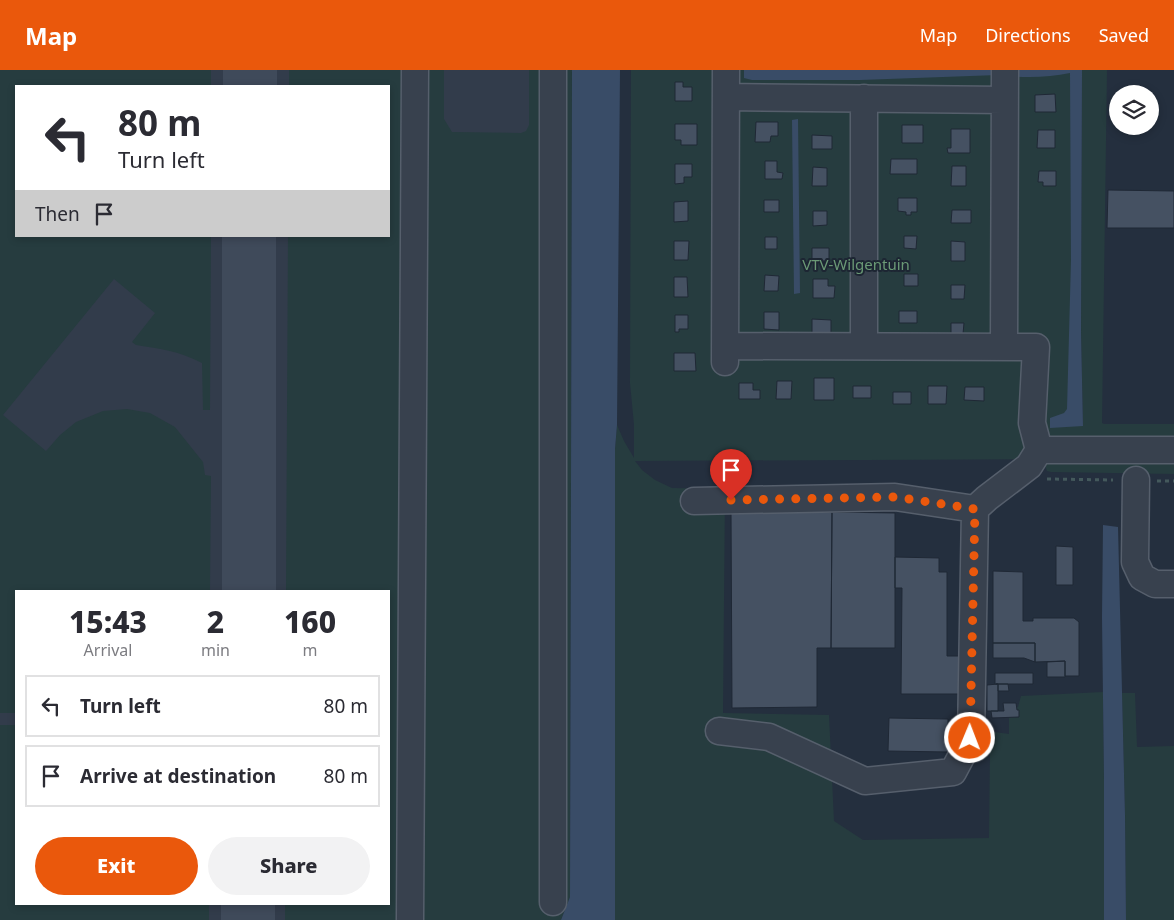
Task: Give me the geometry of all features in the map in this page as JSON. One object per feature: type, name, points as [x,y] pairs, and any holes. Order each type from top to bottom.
[{"type":"lane","points":[[410,920],[415,70]]},
{"type":"lane","points":[[553,70],[553,902]]},
{"type":"lane","points":[[719,731],[769,737],[865,781],[953,772],[970,738],[975,509],[1029,466],[1039,450],[1032,423],[1036,347],[864,346],[725,354],[726,70]]},
{"type":"lane","points":[[1004,346],[1005,70]]},
{"type":"lane","points":[[726,97],[1004,100]]},
{"type":"lane","points":[[864,98],[864,346]]},
{"type":"lane","points":[[1039,450],[1174,450]]},
{"type":"lane","points":[[1136,480],[1135,562],[1142,577],[1155,584],[1174,584]]},
{"type":"lane","points":[[694,501],[896,497],[975,509]]},
{"type":"path","points":[[1014,479],[1174,481]]},
{"type":"shaded area","points":[[0,70],[560,70],[538,920],[0,920]]},
{"type":"green space","points":[[0,70],[211,70],[211,85],[15,85],[15,237],[211,237],[210,410],[203,410],[202,363],[178,353],[136,345],[132,342],[155,313],[114,279],[3,415],[46,451],[60,435],[76,422],[103,411],[127,409],[150,413],[175,427],[203,462],[205,475],[211,476],[210,590],[15,590],[15,713],[0,713]]},
{"type":"green space","points":[[289,70],[404,70],[403,920],[285,920],[285,905],[390,905],[390,590],[286,590],[288,237],[390,237],[390,85],[289,85]]},
{"type":"green space","points":[[424,70],[444,70],[444,119],[452,132],[521,133],[526,131],[529,125],[529,70],[572,70],[570,897],[561,920],[422,920]]},
{"type":"green space","name":"VTV-Wilgentuin","points":[[631,70],[1078,70],[1079,426],[1083,426],[1081,332],[1082,70],[1107,70],[1102,423],[1174,424],[1174,474],[1051,472],[1047,471],[1045,465],[1047,459],[635,461],[642,470],[655,480],[672,488],[725,489],[723,713],[829,715],[834,821],[863,840],[989,838],[990,749],[994,732],[1009,734],[1009,707],[1018,707],[1021,696],[1103,692],[1104,920],[615,920],[615,449],[617,425],[634,458],[634,425],[630,383]]},
{"type":"green space","points":[[1122,693],[1135,693],[1137,747],[1174,746],[1174,920],[1126,920]]},
{"type":"green space","points":[[0,725],[15,725],[15,905],[209,905],[209,920],[0,920]]},
{"type":"water","points":[[572,70],[620,70],[617,425],[615,449],[615,920],[561,920],[570,897]]},
{"type":"water","points":[[744,70],[1082,70],[1081,332],[1083,426],[1050,428],[1050,418],[1064,413],[1067,409],[1071,260],[1070,73],[1034,77],[998,75],[860,80],[752,80],[744,78]]},
{"type":"water","points":[[798,119],[800,293],[794,294],[792,120]]},
{"type":"water","points":[[1103,525],[1118,527],[1126,920],[1104,920]]},
{"type":"building","points":[[675,82],[683,82],[683,87],[692,87],[692,101],[675,101]]},
{"type":"building","points":[[1055,94],[1056,112],[1035,112],[1035,95]]},
{"type":"building","points":[[756,122],[778,122],[778,136],[771,136],[770,142],[755,142]]},
{"type":"building","points":[[675,124],[697,124],[697,145],[681,145],[681,140],[675,140]]},
{"type":"building","points":[[902,125],[923,125],[923,143],[902,143]]},
{"type":"building","points":[[951,129],[970,129],[970,153],[948,153],[947,148],[951,148]]},
{"type":"building","points":[[1038,130],[1055,130],[1055,148],[1037,148]]},
{"type":"building","points":[[812,135],[832,136],[832,149],[812,149]]},
{"type":"building","points":[[891,159],[917,159],[917,174],[890,174]]},
{"type":"building","points":[[765,161],[777,161],[777,172],[783,173],[782,179],[765,179]]},
{"type":"building","points":[[675,164],[692,164],[692,177],[684,177],[684,183],[675,184]]},
{"type":"building","points":[[952,166],[966,166],[966,186],[951,186]]},
{"type":"building","points":[[813,167],[827,168],[827,186],[812,186]]},
{"type":"building","points":[[1039,171],[1056,171],[1056,186],[1043,186],[1043,182],[1038,182]]},
{"type":"building","points":[[1108,190],[1174,191],[1174,228],[1107,228]]},
{"type":"building","points":[[898,198],[917,198],[917,212],[911,212],[911,215],[906,215],[906,212],[898,211]]},
{"type":"building","points":[[764,200],[779,200],[779,212],[764,212]]},
{"type":"building","points":[[688,201],[688,221],[674,222],[674,202]]},
{"type":"building","points":[[952,210],[971,210],[971,223],[951,223]]},
{"type":"building","points":[[813,211],[827,211],[827,225],[813,226]]},
{"type":"building","points":[[904,236],[917,236],[916,249],[904,248]]},
{"type":"building","points":[[765,237],[777,237],[777,249],[765,249]]},
{"type":"building","points":[[674,241],[689,241],[688,260],[674,260]]},
{"type":"building","points":[[951,241],[965,242],[965,261],[951,261]]},
{"type":"building","points":[[812,248],[829,248],[829,261],[812,261]]},
{"type":"building","points":[[904,274],[918,274],[918,286],[904,286]]},
{"type":"building","points":[[765,275],[779,276],[778,291],[764,291]]},
{"type":"building","points":[[674,277],[687,277],[688,297],[674,297]]},
{"type":"building","points":[[813,279],[828,279],[828,286],[835,286],[834,298],[813,298]]},
{"type":"building","points":[[951,285],[965,285],[964,299],[951,299]]},
{"type":"building","points":[[899,311],[917,311],[917,323],[899,323]]},
{"type":"building","points":[[764,312],[779,312],[779,330],[764,329]]},
{"type":"building","points":[[675,315],[688,315],[688,329],[679,329],[679,332],[675,332]]},
{"type":"building","points":[[812,319],[831,320],[831,334],[812,333]]},
{"type":"building","points":[[951,323],[964,323],[963,334],[951,334]]},
{"type":"building","points":[[674,353],[695,353],[696,371],[674,371]]},
{"type":"building","points":[[814,378],[834,378],[834,400],[814,400]]},
{"type":"building","points":[[777,381],[792,381],[791,399],[776,399]]},
{"type":"building","points":[[739,383],[753,383],[753,390],[760,390],[760,399],[739,399]]},
{"type":"building","points":[[853,386],[871,386],[871,398],[853,398]]},
{"type":"building","points":[[928,386],[947,386],[946,404],[928,404]]},
{"type":"building","points":[[965,387],[984,387],[984,401],[964,400]]},
{"type":"building","points":[[893,392],[911,392],[911,404],[893,404]]},
{"type":"building","points":[[731,512],[832,512],[831,648],[817,648],[817,707],[732,708]]},
{"type":"building","points":[[832,512],[895,513],[895,648],[831,648]]},
{"type":"building","points":[[1056,546],[1073,547],[1073,585],[1056,585]]},
{"type":"building","points":[[895,557],[939,558],[939,572],[947,572],[947,656],[960,656],[959,694],[901,694],[902,588],[895,588]]},
{"type":"building","points":[[993,571],[1023,572],[1023,621],[1033,621],[1033,618],[1074,618],[1079,622],[1079,676],[1065,676],[1065,661],[1035,662],[1035,643],[993,643]]},
{"type":"building","points":[[993,643],[1035,643],[1035,662],[1024,658],[993,658]]},
{"type":"building","points":[[1065,661],[1065,677],[1047,677],[1047,662]]},
{"type":"building","points":[[995,673],[1033,673],[1033,684],[995,684]]},
{"type":"building","points":[[998,684],[1008,684],[1009,691],[998,691]]},
{"type":"building","points":[[998,684],[998,711],[987,711],[987,685]]},
{"type":"building","points":[[1003,703],[1016,703],[1019,717],[992,718],[991,711],[1004,711]]},
{"type":"building","points":[[889,718],[948,719],[948,752],[888,751]]},
{"type":"taxiway","points":[[250,70],[250,85]]},
{"type":"taxiway","points":[[249,237],[249,590]]},
{"type":"taxiway","points":[[248,905],[248,920]]},
{"type":"route","points":[[731,500],[896,497],[975,509],[970,738]]}]
